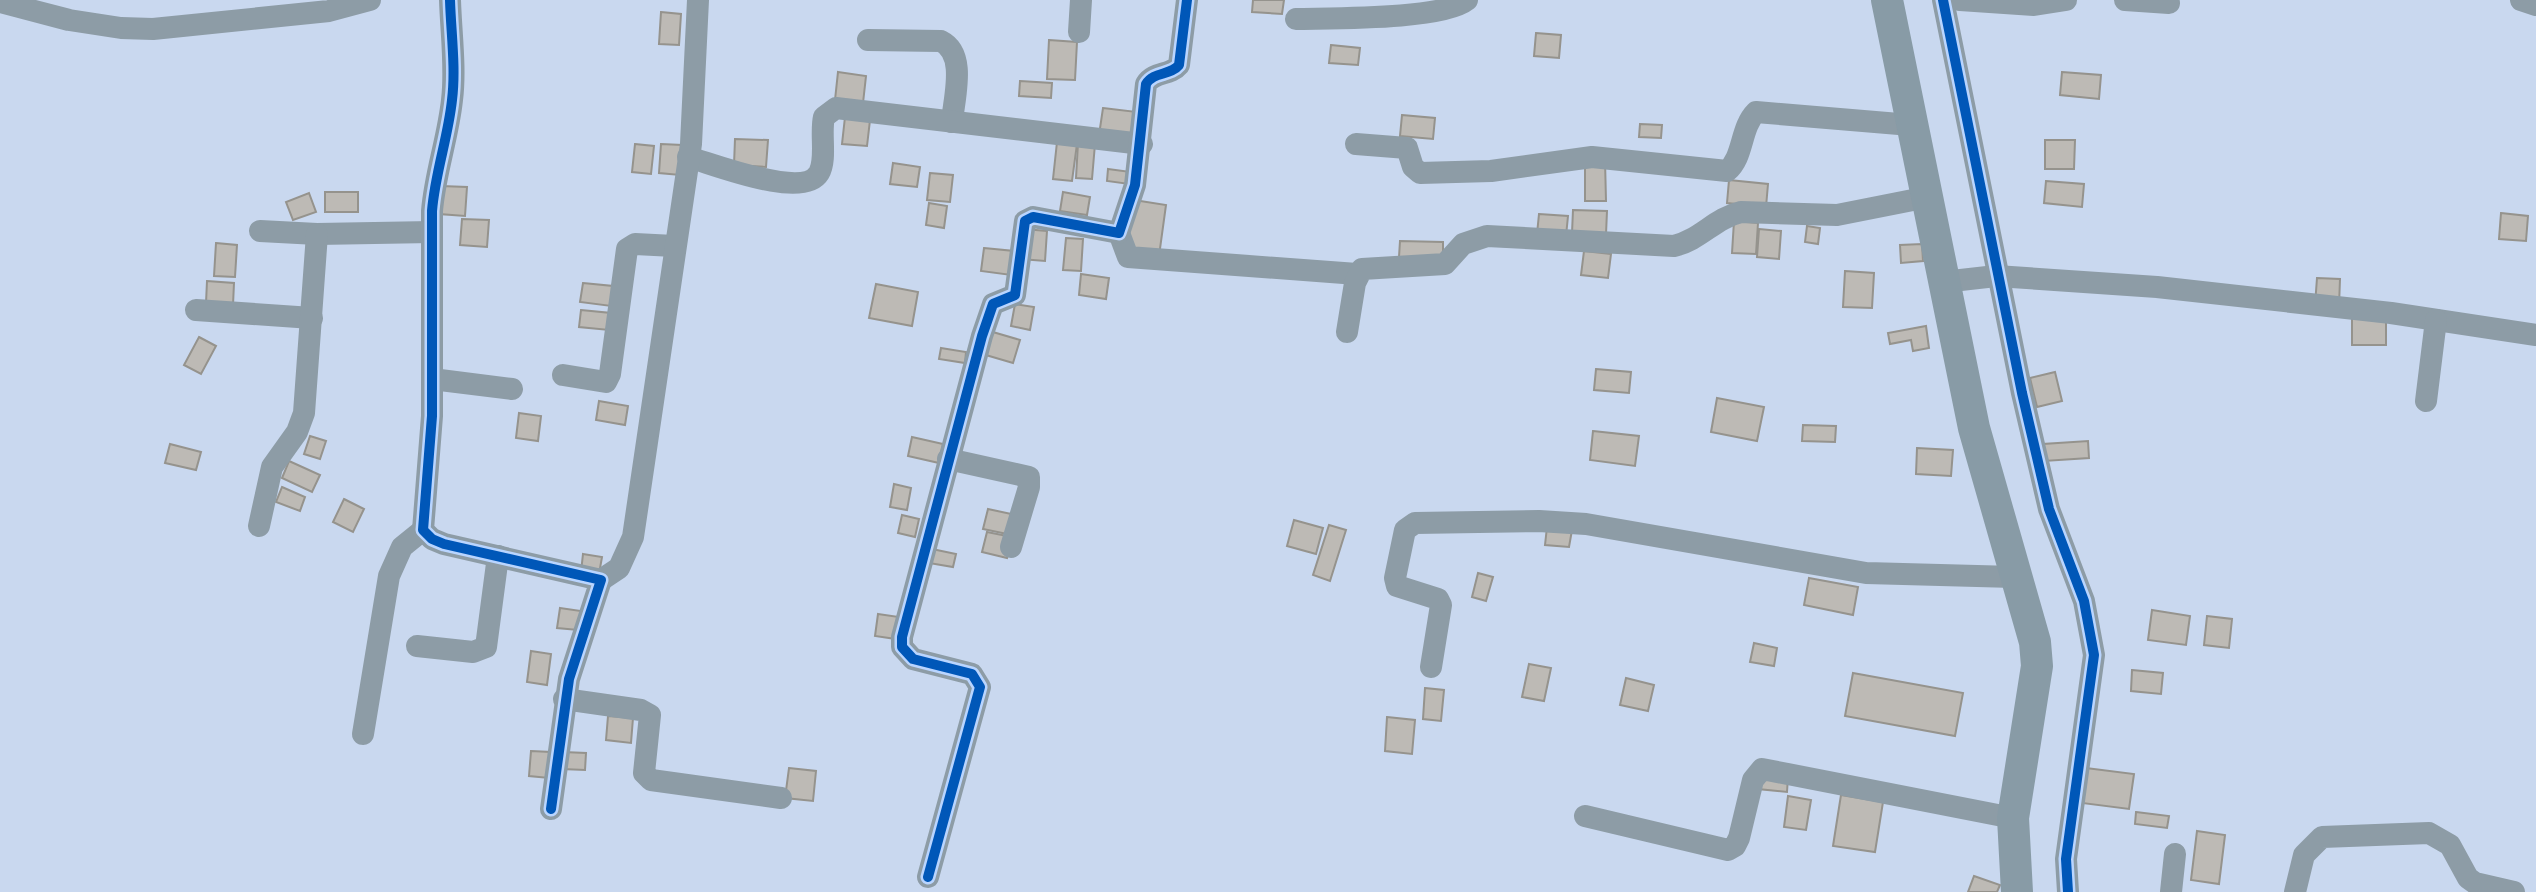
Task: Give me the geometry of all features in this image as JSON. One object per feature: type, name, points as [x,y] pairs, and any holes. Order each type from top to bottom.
[{"type":"main road","points":[[1887,0],[1911,125],[1950,281],[1974,428],[2035,642],[2037,666],[2013,818],[2017,892]]},
{"type":"street","points":[[0,2],[121,28],[266,9],[329,11],[370,0]]},
{"type":"street","points":[[363,734],[389,576],[402,547],[423,530],[432,379],[435,179],[453,95],[450,0]]},
{"type":"street","points":[[551,809],[564,699],[601,580],[619,568],[633,537],[688,157],[698,0]]},
{"type":"street","points":[[1079,32],[1081,0]]},
{"type":"street","points":[[1187,0],[1179,65],[1171,72],[1153,77],[1146,84],[1142,144],[1135,185],[1119,233],[1128,257],[1357,274],[1370,266],[1445,264],[1463,244],[1487,236],[1674,246],[1699,237],[1730,214],[1837,215],[1928,197]]},
{"type":"street","points":[[1296,19],[1400,14],[1454,7],[1467,0]]},
{"type":"street","points":[[1943,0],[1989,277],[2049,509],[2084,601],[2094,655],[2066,859],[2068,892]]},
{"type":"street","points":[[1960,0],[2034,5],[2066,0]]},
{"type":"street","points":[[2125,0],[2169,3]]},
{"type":"street","points":[[2521,0],[2536,5]]},
{"type":"street","points":[[868,40],[941,41],[951,46],[957,56],[952,122]]},
{"type":"street","points":[[688,157],[800,185],[819,174],[821,129],[829,111],[836,108],[1142,144]]},
{"type":"street","points":[[1356,144],[1407,148],[1413,167],[1420,173],[1491,171],[1592,157],[1727,171],[1735,161],[1748,122],[1756,112],[1911,125]]},
{"type":"street","points":[[928,877],[980,687],[972,674],[913,659],[902,647],[948,459],[993,304],[1012,299],[1017,290],[1025,221],[1033,217],[1119,233]]},
{"type":"street","points":[[260,231],[317,234],[432,232]]},
{"type":"street","points":[[259,526],[272,467],[297,432],[304,413],[317,234]]},
{"type":"street","points":[[563,375],[606,382],[610,374],[627,249],[635,244],[674,246]]},
{"type":"street","points":[[1347,332],[1357,274]]},
{"type":"street","points":[[1950,281],[1989,277],[2157,287],[2536,335]]},
{"type":"street","points":[[196,310],[312,318]]},
{"type":"street","points":[[2426,401],[2436,320]]},
{"type":"street","points":[[432,379],[512,389]]},
{"type":"street","points":[[948,459],[1029,477],[1011,547]]},
{"type":"street","points":[[1431,667],[1441,605],[1438,599],[1397,586],[1395,578],[1405,530],[1415,523],[1539,521],[1586,524],[1866,573],[2014,577]]},
{"type":"street","points":[[423,530],[432,539],[444,544],[601,580]]},
{"type":"street","points":[[417,646],[473,652],[486,647],[498,556]]},
{"type":"street","points":[[564,699],[641,710],[650,715],[644,773],[651,780],[781,798]]},
{"type":"street","points":[[1585,816],[1728,850],[1735,846],[1739,838],[1753,780],[1762,769],[2013,818]]},
{"type":"street","points":[[2295,892],[2304,855],[2322,837],[2429,833],[2442,837],[2450,845],[2468,878],[2514,892]]},
{"type":"street","points":[[2171,892],[2175,854]]},
{"type":"building","points":[[1253,0],[1284,0],[1282,14],[1252,12]]},
{"type":"building","points":[[661,12],[681,14],[679,45],[659,44]]},
{"type":"building","points":[[1536,33],[1561,35],[1559,58],[1534,56]]},
{"type":"building","points":[[1049,40],[1077,42],[1075,80],[1047,79]]},
{"type":"building","points":[[1331,45],[1360,48],[1358,65],[1329,63]]},
{"type":"building","points":[[838,72],[866,76],[863,103],[835,100]]},
{"type":"building","points":[[2062,72],[2101,75],[2099,99],[2060,95]]},
{"type":"building","points":[[1020,81],[1052,83],[1051,98],[1019,96]]},
{"type":"building","points":[[1103,108],[1137,112],[1133,139],[1099,135]]},
{"type":"building","points":[[1402,115],[1435,118],[1433,139],[1400,136]]},
{"type":"building","points":[[845,117],[870,120],[867,146],[842,144]]},
{"type":"building","points":[[1640,124],[1662,125],[1661,138],[1639,137]]},
{"type":"building","points":[[735,139],[768,140],[766,167],[734,165]]},
{"type":"building","points":[[2045,140],[2075,140],[2074,169],[2045,169]]},
{"type":"building","points":[[1057,142],[1077,144],[1072,181],[1053,179]]},
{"type":"building","points":[[1078,143],[1095,144],[1092,179],[1076,178]]},
{"type":"building","points":[[635,144],[654,146],[651,174],[632,172]]},
{"type":"building","points":[[661,144],[682,145],[680,175],[659,173]]},
{"type":"building","points":[[1585,160],[1605,160],[1606,201],[1585,201]]},
{"type":"building","points":[[893,163],[920,167],[917,187],[890,184]]},
{"type":"building","points":[[1108,169],[1131,172],[1129,184],[1107,181]]},
{"type":"building","points":[[930,173],[953,175],[950,202],[927,200]]},
{"type":"building","points":[[1729,180],[1768,184],[1766,207],[1727,203]]},
{"type":"building","points":[[2046,181],[2084,184],[2082,207],[2044,203]]},
{"type":"building","points":[[441,186],[467,187],[465,216],[439,214]]},
{"type":"building","points":[[325,192],[358,192],[358,212],[325,212]]},
{"type":"building","points":[[1063,192],[1090,197],[1087,215],[1060,211]]},
{"type":"building","points":[[309,193],[316,212],[293,220],[286,202]]},
{"type":"building","points":[[1134,200],[1166,205],[1159,256],[1126,251]]},
{"type":"building","points":[[929,203],[947,206],[944,228],[926,225]]},
{"type":"building","points":[[1573,210],[1607,211],[1606,234],[1572,233]]},
{"type":"building","points":[[2501,213],[2528,216],[2526,241],[2499,239]]},
{"type":"building","points":[[1539,214],[1568,216],[1566,236],[1537,234]]},
{"type":"building","points":[[462,219],[489,220],[487,247],[460,245]]},
{"type":"building","points":[[1734,221],[1758,223],[1756,254],[1732,253]]},
{"type":"building","points":[[1807,226],[1820,228],[1818,244],[1805,242]]},
{"type":"building","points":[[1024,229],[1047,231],[1045,261],[1021,259]]},
{"type":"building","points":[[1759,229],[1781,231],[1779,259],[1757,257]]},
{"type":"building","points":[[1066,238],[1083,239],[1081,271],[1063,270]]},
{"type":"building","points":[[1400,241],[1443,242],[1443,258],[1399,257]]},
{"type":"building","points":[[216,243],[237,245],[235,277],[214,276]]},
{"type":"building","points":[[1922,244],[1923,261],[1901,263],[1900,245]]},
{"type":"building","points":[[984,248],[1014,251],[1011,275],[981,271]]},
{"type":"building","points":[[1584,251],[1611,254],[1608,278],[1581,275]]},
{"type":"building","points":[[1845,271],[1874,273],[1872,308],[1843,307]]},
{"type":"building","points":[[1081,274],[1109,278],[1106,299],[1079,295]]},
{"type":"building","points":[[2317,278],[2340,279],[2339,306],[2315,305]]},
{"type":"building","points":[[207,281],[234,283],[233,305],[206,303]]},
{"type":"building","points":[[583,283],[613,286],[611,306],[580,302]]},
{"type":"building","points":[[876,284],[918,292],[912,326],[869,318]]},
{"type":"building","points":[[1015,304],[1034,307],[1030,330],[1011,326]]},
{"type":"building","points":[[581,310],[611,313],[609,330],[579,327]]},
{"type":"building","points":[[2352,317],[2386,318],[2386,345],[2352,345]]},
{"type":"building","points":[[1926,326],[1929,348],[1913,351],[1911,340],[1890,344],[1888,333]]},
{"type":"building","points":[[986,330],[1020,340],[1013,363],[979,353]]},
{"type":"building","points":[[199,337],[216,346],[201,374],[184,365]]},
{"type":"building","points":[[941,348],[966,352],[965,363],[939,359]]},
{"type":"building","points":[[1596,369],[1631,372],[1629,393],[1594,390]]},
{"type":"building","points":[[2055,372],[2062,401],[2037,407],[2030,378]]},
{"type":"building","points":[[1717,398],[1764,407],[1757,441],[1711,432]]},
{"type":"building","points":[[599,401],[628,406],[625,425],[596,420]]},
{"type":"building","points":[[519,413],[541,416],[538,441],[516,438]]},
{"type":"building","points":[[1803,425],[1836,426],[1835,442],[1802,441]]},
{"type":"building","points":[[1593,431],[1639,436],[1635,466],[1590,460]]},
{"type":"building","points":[[310,436],[326,441],[320,459],[304,454]]},
{"type":"building","points":[[912,437],[943,444],[939,463],[908,456]]},
{"type":"building","points":[[2088,441],[2089,458],[2044,461],[2043,444]]},
{"type":"building","points":[[170,444],[201,452],[196,470],[165,463]]},
{"type":"building","points":[[1917,448],[1953,450],[1951,476],[1916,474]]},
{"type":"building","points":[[289,461],[320,475],[312,492],[282,478]]},
{"type":"building","points":[[894,484],[911,488],[907,510],[890,507]]},
{"type":"building","points":[[282,487],[305,497],[300,511],[276,502]]},
{"type":"building","points":[[344,499],[364,509],[353,532],[333,522]]},
{"type":"building","points":[[988,509],[1016,515],[1012,535],[983,529]]},
{"type":"building","points":[[902,515],[919,519],[915,537],[898,533]]},
{"type":"building","points":[[1294,520],[1323,528],[1316,554],[1287,546]]},
{"type":"building","points":[[1329,525],[1346,530],[1330,581],[1313,575]]},
{"type":"building","points":[[1547,527],[1572,530],[1569,547],[1545,545]]},
{"type":"building","points":[[987,532],[1012,537],[1007,558],[982,552]]},
{"type":"building","points":[[932,549],[956,554],[953,567],[929,563]]},
{"type":"building","points":[[583,554],[602,557],[599,574],[581,572]]},
{"type":"building","points":[[1478,573],[1493,577],[1486,601],[1472,597]]},
{"type":"building","points":[[1809,578],[1858,587],[1853,615],[1804,605]]},
{"type":"building","points":[[560,608],[581,611],[578,630],[557,628]]},
{"type":"building","points":[[2152,610],[2190,616],[2186,645],[2148,640]]},
{"type":"building","points":[[878,614],[899,617],[896,639],[875,636]]},
{"type":"building","points":[[2207,616],[2232,619],[2229,648],[2204,645]]},
{"type":"building","points":[[1754,643],[1777,648],[1774,666],[1750,662]]},
{"type":"building","points":[[531,651],[551,654],[547,685],[527,682]]},
{"type":"building","points":[[1529,664],[1551,668],[1544,701],[1522,697]]},
{"type":"building","points":[[2132,670],[2163,673],[2161,694],[2131,691]]},
{"type":"building","points":[[1853,673],[1963,693],[1955,736],[1845,716]]},
{"type":"building","points":[[1626,678],[1654,685],[1648,711],[1620,705]]},
{"type":"building","points":[[1425,688],[1444,690],[1441,721],[1423,719]]},
{"type":"building","points":[[608,716],[633,718],[631,743],[606,740]]},
{"type":"building","points":[[1387,717],[1415,720],[1412,754],[1385,751]]},
{"type":"building","points":[[531,751],[551,752],[549,778],[529,776]]},
{"type":"building","points":[[563,752],[586,753],[585,770],[562,769]]},
{"type":"building","points":[[789,768],[816,771],[813,801],[785,798]]},
{"type":"building","points":[[2086,768],[2134,774],[2129,809],[2082,803]]},
{"type":"building","points":[[1760,774],[1788,777],[1787,792],[1758,789]]},
{"type":"building","points":[[1841,795],[1883,802],[1875,852],[1833,846]]},
{"type":"building","points":[[1788,796],[1811,800],[1806,830],[1784,827]]},
{"type":"building","points":[[2136,812],[2169,816],[2167,828],[2135,824]]},
{"type":"building","points":[[2197,831],[2225,835],[2219,884],[2191,880]]},
{"type":"building","points":[[1974,876],[2000,885],[1997,892],[1968,892]]},
{"type":"cycle path","points":[[450,0],[453,88],[432,211],[432,416],[423,530],[432,539],[444,544],[601,580],[569,679],[551,809]]},
{"type":"cycle path","points":[[928,877],[980,687],[972,674],[913,659],[902,647],[902,637],[982,336],[993,304],[1015,295],[1025,221],[1033,217],[1119,233],[1135,185],[1146,84],[1153,77],[1179,65],[1187,0]]},
{"type":"cycle path","points":[[1943,0],[2022,393],[2049,509],[2084,601],[2094,655],[2066,859],[2068,892]]}]
